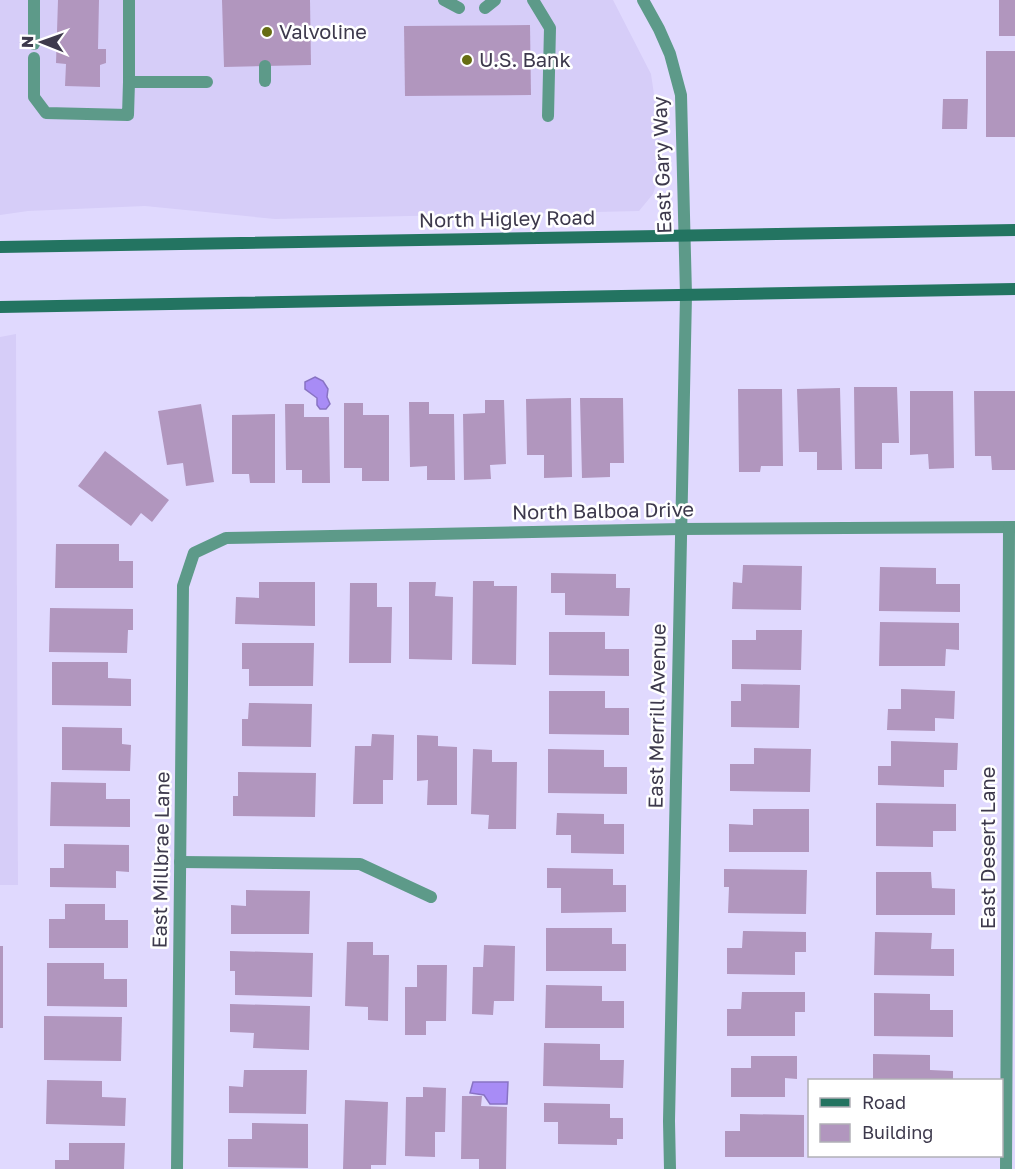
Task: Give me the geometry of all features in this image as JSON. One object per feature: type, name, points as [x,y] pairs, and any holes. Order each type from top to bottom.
[{"type":"main road","name":"North Higley Road","points":[[0,247],[1015,230]]},
{"type":"main road","points":[[0,307],[1015,289]]},
{"type":"street","points":[[34,0],[34,44]]},
{"type":"street","points":[[34,58],[34,97],[46,113],[128,115],[129,0]]},
{"type":"street","points":[[444,0],[459,8]]},
{"type":"street","points":[[533,0],[550,28],[548,116]]},
{"type":"street","name":"East Gary Way","points":[[643,0],[670,54],[681,95],[685,263]]},
{"type":"street","points":[[265,66],[265,81]]},
{"type":"street","points":[[129,82],[207,82]]},
{"type":"street","name":"East Merrill Avenue","points":[[670,1169],[685,263]]},
{"type":"street","name":"North Balboa Drive","points":[[194,553],[226,538],[681,529],[1012,527]]},
{"type":"street","name":"East Desert Lane","points":[[1006,1169],[1012,527]]},
{"type":"street","name":"East Millbrae Lane","points":[[177,1169],[183,586],[194,553]]},
{"type":"street","points":[[180,862],[360,864],[431,897]]},
{"type":"shaded area","points":[[0,0],[613,0],[651,74],[660,135],[659,176],[653,194],[639,211],[275,219],[145,206],[28,211],[0,215]]},
{"type":"shaded area","points":[[16,334],[18,885],[0,885],[0,337]]},
{"type":"shaded area","points":[[315,377],[323,381],[328,389],[327,397],[330,404],[326,409],[320,409],[317,405],[317,398],[305,389],[305,382]]},
{"type":"shaded area","points":[[473,1082],[508,1082],[507,1104],[490,1104],[484,1095],[470,1093]]},
{"type":"building","points":[[58,0],[99,0],[98,49],[106,49],[106,63],[100,65],[100,87],[65,86],[66,64],[56,63]]},
{"type":"building","name":"Valvoline","points":[[222,0],[310,0],[311,65],[224,67]]},
{"type":"building","points":[[999,0],[1015,0],[1015,36],[999,36]]},
{"type":"building","name":"U.S. Bank","points":[[530,25],[531,95],[405,96],[404,26]]},
{"type":"building","points":[[986,51],[1015,51],[1015,137],[986,137]]},
{"type":"building","points":[[943,99],[968,99],[967,129],[942,129]]},
{"type":"building","points":[[854,387],[897,387],[899,443],[882,443],[882,469],[855,469]]},
{"type":"building","points":[[840,388],[842,470],[817,470],[817,452],[799,452],[797,389]]},
{"type":"building","points":[[738,389],[782,389],[783,466],[761,466],[760,472],[739,472]]},
{"type":"building","points":[[910,391],[953,391],[954,468],[929,469],[928,454],[910,455]]},
{"type":"building","points":[[974,391],[1015,391],[1015,470],[992,470],[991,456],[975,456]]},
{"type":"building","points":[[571,398],[572,477],[544,478],[544,455],[527,455],[526,399]]},
{"type":"building","points":[[580,398],[623,398],[624,463],[610,463],[610,477],[582,478]]},
{"type":"building","points":[[485,400],[504,400],[506,464],[490,465],[491,479],[464,480],[463,414],[485,413]]},
{"type":"building","points":[[409,402],[429,402],[429,414],[454,414],[455,480],[427,480],[427,466],[410,467]]},
{"type":"building","points":[[344,403],[363,403],[363,415],[389,415],[389,481],[362,481],[362,468],[344,468]]},
{"type":"building","points":[[201,404],[214,482],[186,486],[183,463],[167,465],[158,411]]},
{"type":"building","points":[[285,404],[304,404],[304,417],[329,417],[330,483],[302,483],[302,470],[286,470]]},
{"type":"building","points":[[275,414],[275,483],[250,483],[249,474],[232,474],[232,415]]},
{"type":"building","points":[[105,451],[169,500],[152,522],[141,513],[131,526],[78,486]]},
{"type":"building","points":[[56,544],[119,544],[119,561],[133,561],[133,588],[55,588]]},
{"type":"building","points":[[743,565],[802,566],[801,610],[732,609],[733,582],[742,583]]},
{"type":"building","points":[[880,567],[936,568],[936,584],[960,584],[960,612],[879,611]]},
{"type":"building","points":[[551,573],[616,574],[616,588],[630,588],[629,616],[565,615],[565,593],[551,593]]},
{"type":"building","points":[[473,581],[494,581],[494,586],[517,586],[516,665],[472,664]]},
{"type":"building","points":[[259,582],[315,582],[315,626],[235,624],[236,597],[259,598]]},
{"type":"building","points":[[409,582],[436,582],[435,596],[453,597],[452,660],[409,659]]},
{"type":"building","points":[[350,583],[377,583],[377,607],[392,607],[391,663],[349,663]]},
{"type":"building","points":[[50,608],[133,609],[133,630],[128,630],[127,653],[49,652]]},
{"type":"building","points":[[880,622],[959,623],[959,650],[946,649],[945,666],[879,666]]},
{"type":"building","points":[[756,630],[802,630],[801,670],[732,669],[732,640],[756,640]]},
{"type":"building","points":[[549,632],[605,632],[605,649],[629,649],[629,676],[549,675]]},
{"type":"building","points":[[242,643],[314,643],[313,686],[249,686],[249,669],[242,669]]},
{"type":"building","points":[[52,662],[108,662],[108,678],[131,679],[131,706],[52,705]]},
{"type":"building","points":[[741,684],[800,685],[799,728],[731,727],[731,701],[741,701]]},
{"type":"building","points":[[901,689],[955,691],[954,719],[935,718],[935,731],[887,730],[888,709],[901,709]]},
{"type":"building","points":[[549,691],[605,691],[605,708],[629,708],[629,735],[549,734]]},
{"type":"building","points":[[249,703],[312,704],[311,747],[242,746],[242,719],[248,719]]},
{"type":"building","points":[[62,727],[122,728],[122,744],[131,745],[130,771],[62,770]]},
{"type":"building","points":[[372,734],[394,735],[393,780],[383,780],[383,804],[353,804],[355,746],[371,746]]},
{"type":"building","points":[[417,735],[438,736],[438,746],[457,747],[457,805],[427,805],[428,780],[417,781]]},
{"type":"building","points":[[891,741],[958,743],[957,770],[944,770],[944,787],[878,785],[878,766],[891,766]]},
{"type":"building","points":[[754,748],[811,749],[810,792],[730,791],[730,764],[754,764]]},
{"type":"building","points":[[473,749],[492,750],[492,762],[517,762],[516,829],[488,829],[489,815],[471,814]]},
{"type":"building","points":[[548,749],[604,750],[604,767],[627,767],[627,794],[548,793]]},
{"type":"building","points":[[238,772],[316,773],[315,817],[233,816],[233,796],[238,796]]},
{"type":"building","points":[[51,782],[106,783],[106,799],[130,799],[130,827],[50,826]]},
{"type":"building","points":[[876,803],[956,804],[956,831],[933,831],[933,847],[876,846]]},
{"type":"building","points":[[753,809],[809,809],[809,852],[729,852],[729,824],[753,825]]},
{"type":"building","points":[[557,813],[604,814],[604,824],[624,824],[624,854],[571,853],[571,835],[556,835]]},
{"type":"building","points":[[64,844],[129,845],[129,872],[116,871],[116,888],[50,887],[50,868],[64,868]]},
{"type":"building","points":[[547,868],[613,869],[613,885],[626,885],[626,912],[561,913],[561,888],[547,888]]},
{"type":"building","points":[[724,869],[807,870],[806,914],[728,913],[729,887],[724,887]]},
{"type":"building","points":[[876,872],[931,872],[932,888],[955,889],[955,915],[876,915]]},
{"type":"building","points":[[246,890],[310,891],[309,934],[231,934],[231,905],[246,906]]},
{"type":"building","points":[[65,904],[105,904],[105,920],[128,920],[128,948],[49,948],[49,919],[65,919]]},
{"type":"building","points":[[546,928],[612,928],[612,944],[626,944],[626,971],[546,971]]},
{"type":"building","points":[[743,931],[806,932],[806,952],[795,952],[795,975],[727,974],[727,948],[742,948]]},
{"type":"building","points":[[875,932],[932,933],[931,949],[954,949],[954,976],[874,975]]},
{"type":"building","points":[[347,942],[373,942],[373,955],[389,955],[388,1021],[368,1020],[368,1007],[345,1006]]},
{"type":"building","points":[[484,945],[515,946],[514,1001],[494,1001],[493,1015],[472,1014],[473,967],[483,967]]},
{"type":"building","points":[[0,946],[3,946],[3,1028],[0,1028]]},
{"type":"building","points":[[230,951],[313,953],[312,997],[235,995],[235,971],[230,971]]},
{"type":"building","points":[[47,963],[104,963],[104,979],[127,979],[127,1007],[47,1006]]},
{"type":"building","points":[[417,965],[447,965],[446,1021],[426,1021],[426,1035],[405,1035],[405,987],[417,987]]},
{"type":"building","points":[[546,985],[602,986],[602,1001],[624,1001],[624,1028],[545,1028]]},
{"type":"building","points":[[742,992],[805,992],[805,1012],[795,1012],[795,1036],[727,1036],[727,1009],[741,1009]]},
{"type":"building","points":[[874,993],[930,994],[930,1010],[953,1010],[953,1037],[874,1036]]},
{"type":"building","points":[[230,1004],[310,1006],[309,1050],[253,1048],[254,1033],[230,1032]]},
{"type":"building","points":[[44,1016],[122,1017],[121,1061],[44,1060]]},
{"type":"building","points":[[544,1043],[600,1044],[600,1060],[624,1060],[623,1088],[543,1086]]},
{"type":"building","points":[[873,1054],[930,1055],[930,1070],[953,1071],[953,1079],[873,1079]]},
{"type":"building","points":[[751,1056],[797,1056],[797,1079],[785,1078],[785,1097],[731,1097],[731,1068],[751,1068]]},
{"type":"building","points":[[244,1070],[307,1070],[306,1114],[229,1113],[229,1086],[243,1087]]},
{"type":"building","points":[[47,1080],[102,1081],[102,1097],[126,1098],[125,1126],[46,1124]]},
{"type":"building","points":[[423,1087],[446,1088],[445,1132],[435,1132],[435,1157],[405,1156],[406,1097],[423,1097]]},
{"type":"building","points":[[462,1096],[482,1096],[481,1106],[507,1107],[506,1169],[479,1169],[479,1159],[461,1159]]},
{"type":"building","points":[[345,1100],[388,1102],[386,1165],[371,1165],[371,1169],[343,1169]]},
{"type":"building","points":[[544,1103],[610,1104],[610,1118],[623,1118],[623,1139],[617,1139],[617,1145],[558,1144],[558,1122],[544,1122]]},
{"type":"building","points":[[740,1114],[804,1115],[804,1157],[725,1157],[725,1131],[740,1131]]},
{"type":"building","points":[[252,1123],[308,1124],[308,1168],[228,1167],[228,1139],[252,1139]]},
{"type":"building","points":[[69,1143],[125,1143],[124,1169],[55,1169],[55,1160],[69,1160]]},
{"type":"place","name":"Valvoline","points":[[267,32]]},
{"type":"place","name":"U.S. Bank","points":[[467,60]]}]
